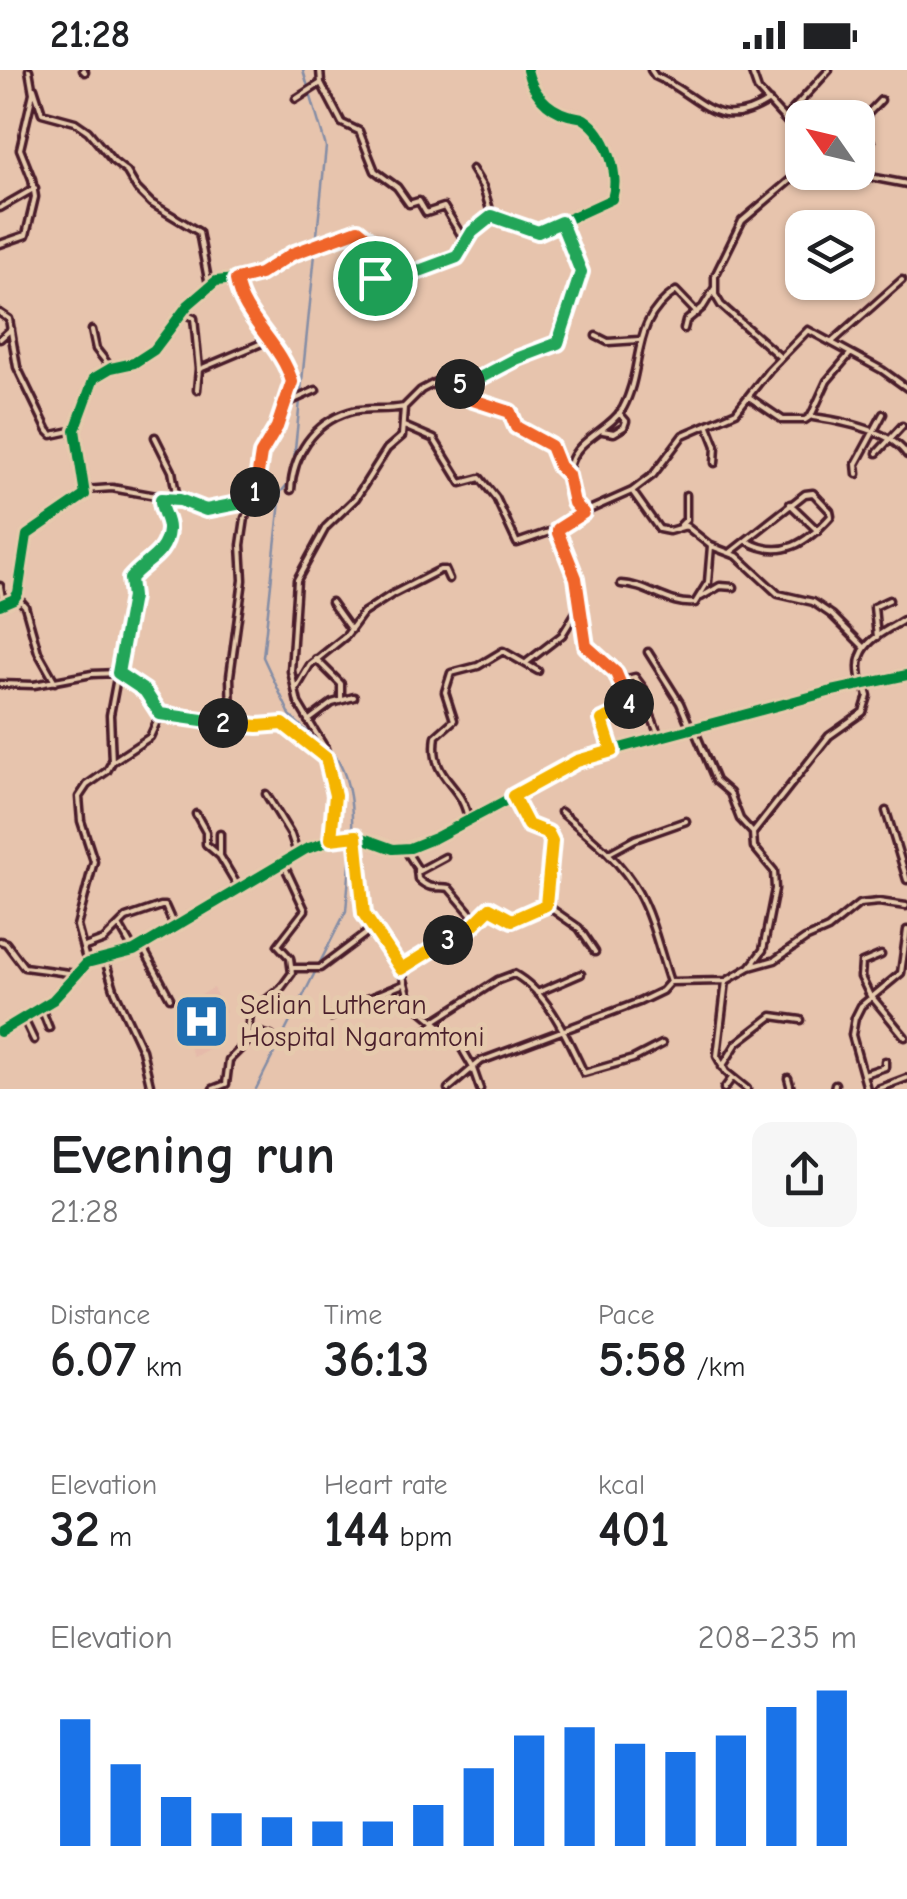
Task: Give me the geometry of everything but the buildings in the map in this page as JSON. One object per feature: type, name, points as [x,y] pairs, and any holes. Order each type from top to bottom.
[{"type":"street","points":[[29,70],[42,113],[75,122],[88,131],[128,172],[151,204],[199,232],[209,285]]},
{"type":"street","points":[[320,70],[321,83],[342,123],[362,136],[375,170],[397,187],[409,204],[419,201],[426,213],[444,206],[466,243]]},
{"type":"street","points":[[492,216],[538,232],[612,199],[612,164],[604,145],[585,120],[562,114],[544,103],[526,70]]},
{"type":"street","points":[[651,70],[710,110],[726,116],[748,113],[770,101]]},
{"type":"street","points":[[752,70],[754,83],[785,116]]},
{"type":"street","points":[[802,100],[830,70]]},
{"type":"street","points":[[296,99],[321,83]]},
{"type":"street","points":[[0,244],[26,235],[31,223],[35,188],[20,149],[34,88]]},
{"type":"street","points":[[875,105],[880,100]]},
{"type":"street","points":[[472,169],[492,216]]},
{"type":"street","points":[[875,178],[907,184]]},
{"type":"street","points":[[684,329],[686,321],[714,289],[716,276],[744,219],[785,184]]},
{"type":"street","points":[[0,208],[35,188]]},
{"type":"street","points":[[0,586],[2,604],[16,596],[23,576],[27,536],[85,495],[75,430],[91,380],[154,350],[209,285],[260,274],[292,254],[358,230],[369,239],[374,276],[381,282],[402,278],[424,266],[457,257],[478,226],[492,216]]},
{"type":"street","points":[[291,490],[294,468],[313,433],[350,412],[404,407],[434,382],[474,381],[558,343],[581,272],[561,222]]},
{"type":"street","points":[[231,723],[230,676],[243,580],[242,538],[261,454],[291,388],[290,374],[241,300],[236,280]]},
{"type":"street","points":[[832,342],[902,280]]},
{"type":"street","points":[[714,289],[721,305],[780,357]]},
{"type":"street","points":[[583,513],[572,498],[568,475],[578,450],[619,413],[635,373],[639,340],[650,320],[674,292],[680,292],[696,313]]},
{"type":"street","points":[[0,313],[6,316],[11,329],[17,366],[50,434],[75,430]]},
{"type":"street","points":[[182,313],[194,318],[197,390]]},
{"type":"street","points":[[0,339],[11,329]]},
{"type":"street","points":[[92,330],[96,349],[111,368]]},
{"type":"street","points":[[404,426],[432,437],[461,483],[480,478],[496,498],[514,543],[558,529],[632,491],[652,474],[680,437],[731,416],[808,330],[907,388]]},
{"type":"street","points":[[596,336],[608,342],[639,340]]},
{"type":"street","points":[[199,369],[269,340]]},
{"type":"street","points":[[811,416],[823,388],[850,354]]},
{"type":"street","points":[[459,384],[470,399],[510,412],[516,427],[551,446],[559,466],[568,475]]},
{"type":"street","points":[[287,403],[316,390]]},
{"type":"street","points":[[749,396],[783,420],[794,422],[811,416],[845,422],[891,438],[907,454]]},
{"type":"street","points":[[331,839],[335,795],[325,748],[298,704],[292,664],[298,576],[326,527],[364,487],[387,449],[402,436],[404,407]]},
{"type":"street","points":[[601,430],[614,432],[624,427],[626,421],[619,413]]},
{"type":"street","points":[[856,474],[856,464],[883,414]]},
{"type":"street","points":[[708,426],[716,446],[715,463]]},
{"type":"street","points":[[877,453],[902,426]]},
{"type":"street","points":[[155,436],[172,471],[178,499]]},
{"type":"street","points":[[85,490],[128,490],[161,499],[178,499],[206,510],[252,501]]},
{"type":"street","points":[[632,491],[660,529],[668,531],[681,526],[686,518],[686,494]]},
{"type":"street","points":[[731,553],[805,494],[813,493],[831,514],[803,544],[790,548],[761,547],[748,541]]},
{"type":"street","points":[[112,762],[109,726],[132,597],[130,579],[159,555],[168,532],[161,499]]},
{"type":"street","points":[[790,504],[818,530]]},
{"type":"street","points":[[681,526],[711,546],[731,553],[778,594],[805,598],[832,615],[865,648]]},
{"type":"street","points":[[558,529],[561,546],[576,578],[586,646],[621,681],[628,708],[602,720],[612,751]]},
{"type":"street","points":[[701,597],[708,582],[711,546]]},
{"type":"street","points":[[296,687],[316,658],[352,630],[363,613],[440,570],[445,570],[450,578]]},
{"type":"street","points":[[620,584],[637,586],[682,604],[693,604],[720,586],[734,586]]},
{"type":"street","points":[[16,596],[25,606],[38,652],[55,682]]},
{"type":"street","points":[[877,637],[874,607],[889,600]]},
{"type":"street","points":[[331,602],[352,630]]},
{"type":"street","points":[[526,664],[562,635],[580,606]]},
{"type":"street","points":[[753,833],[830,736],[863,712],[868,696],[856,666],[865,648],[907,618]]},
{"type":"street","points":[[468,820],[464,803],[435,763],[436,736],[454,720],[445,692],[448,678],[454,671],[478,666],[503,651],[538,671]]},
{"type":"street","points":[[648,652],[680,702],[716,781],[730,794],[740,819],[753,833],[754,847],[774,871],[775,897],[763,950],[750,967]]},
{"type":"street","points":[[316,658],[340,684],[341,700]]},
{"type":"street","points":[[0,684],[34,685],[118,673],[145,691],[160,714],[258,726],[283,724],[326,758]]},
{"type":"street","points":[[0,1032],[62,992],[87,962],[134,952],[297,854],[331,839],[356,836],[386,848],[405,849],[435,838],[577,761],[907,675]]},
{"type":"street","points":[[621,681],[635,677],[642,686],[660,738]]},
{"type":"street","points":[[308,721],[332,702],[354,697]]},
{"type":"street","points":[[87,962],[77,926],[94,861],[81,821],[79,797],[112,762],[150,737],[160,714]]},
{"type":"street","points":[[266,794],[291,835],[297,854]]},
{"type":"street","points":[[513,796],[528,825],[548,833],[552,841],[546,905]]},
{"type":"street","points":[[886,811],[907,880]]},
{"type":"street","points":[[561,812],[609,852],[639,892],[670,982]]},
{"type":"street","points":[[196,814],[206,832],[206,844],[220,856],[239,888]]},
{"type":"street","points":[[609,852],[686,821]]},
{"type":"street","points":[[220,834],[220,856]]},
{"type":"street","points":[[356,836],[362,909],[401,969],[410,1000],[457,1040],[480,1089]]},
{"type":"street","points":[[405,849],[418,870],[418,879],[437,890],[449,888],[477,921]]},
{"type":"street","points":[[418,870],[445,857]]},
{"type":"street","points":[[247,1042],[250,1013],[286,983],[292,968],[290,958],[278,944],[305,910],[283,863]]},
{"type":"street","points":[[448,1089],[472,1066],[561,1028],[640,1002],[662,991],[670,982],[726,981],[750,967],[775,960],[859,904],[907,906]]},
{"type":"street","points":[[401,969],[465,933],[492,908],[512,920],[546,905]]},
{"type":"street","points":[[546,905],[577,926],[595,952]]},
{"type":"street","points":[[85,947],[104,940],[118,923],[163,906],[175,927]]},
{"type":"street","points":[[118,923],[134,952]]},
{"type":"street","points":[[292,968],[320,968],[373,928]]},
{"type":"street","points":[[867,1089],[851,1031],[858,1008],[896,980],[905,968],[907,930]]},
{"type":"street","points":[[0,942],[6,943],[24,967],[76,974]]},
{"type":"street","points":[[142,946],[170,998]]},
{"type":"street","points":[[880,955],[862,963],[861,977],[871,998],[904,1037]]},
{"type":"street","points":[[105,960],[142,1050],[151,1089]]},
{"type":"street","points":[[537,993],[581,974]]},
{"type":"street","points":[[417,1040],[434,1022],[510,975],[518,976],[537,993],[586,1074],[662,1044]]},
{"type":"street","points":[[726,981],[717,1051],[722,1066],[745,1089]]},
{"type":"street","points":[[331,1017],[404,984]]},
{"type":"street","points":[[40,1008],[49,1028]]},
{"type":"street","points":[[722,1066],[739,1041],[772,1016],[801,1020]]},
{"type":"street","points":[[24,1019],[34,1040]]},
{"type":"street","points":[[226,1084],[229,1060],[257,1032],[271,1036]]},
{"type":"street","points":[[864,1074],[884,1067],[885,1061]]},
{"type":"street","points":[[724,1089],[732,1078]]},
{"type":"street","points":[[788,1078],[791,1089]]},
{"type":"street","points":[[878,1089],[907,1078]]},
{"type":"street","points":[[213,1089],[226,1084],[233,1087]]},
{"type":"shaded area","name":"Selian Lutheran Hospital Ngaramtoni","points":[[213,988],[226,1012],[217,1018],[224,1032],[212,1038],[215,1045],[194,1057],[182,1032],[186,1024],[177,1010]]},
{"type":"waterway","points":[[303,70],[326,147],[294,459],[290,481],[281,492],[263,657],[291,717],[321,744]]},
{"type":"waterway","points":[[329,751],[345,777],[352,831]]},
{"type":"waterway","points":[[256,1089],[346,911],[352,839]]},
{"type":"cycle path","points":[[0,605],[18,593],[27,535],[85,495],[75,430],[94,378],[111,368],[134,363],[154,350],[188,305],[216,281],[253,277],[284,257],[357,230],[369,239],[375,278],[392,281],[457,257],[472,232],[490,217],[542,231],[612,199],[613,167],[599,134],[584,119],[547,104],[536,92],[527,70]]},
{"type":"cycle path","points":[[0,1032],[53,1000],[87,963],[134,951],[306,849],[345,836],[393,849],[410,848],[590,756],[832,691],[907,675]]},
{"type":"place","name":"Selian Lutheran Hospital Ngaramtoni","points":[[201,1021]]},
{"type":"route","points":[[492,216],[538,232],[561,222],[581,272],[558,343],[459,384],[470,399],[510,412],[516,427],[551,446],[559,466],[568,475],[575,506],[583,513],[558,529],[558,533],[579,587],[586,646],[616,673],[629,704],[602,720],[612,751],[577,761],[513,796],[528,825],[548,833],[552,841],[546,905],[512,920],[490,908],[465,933],[401,969],[364,914],[356,836],[331,839],[335,795],[326,758],[283,724],[258,726],[160,714],[145,691],[118,673],[132,597],[130,579],[159,555],[168,532],[161,499],[180,500],[206,510],[252,501],[261,454],[290,394],[292,382],[287,369],[241,300],[236,280],[254,277],[284,257],[358,230],[369,239],[375,278],[392,281],[457,257],[472,232],[492,216]]}]
